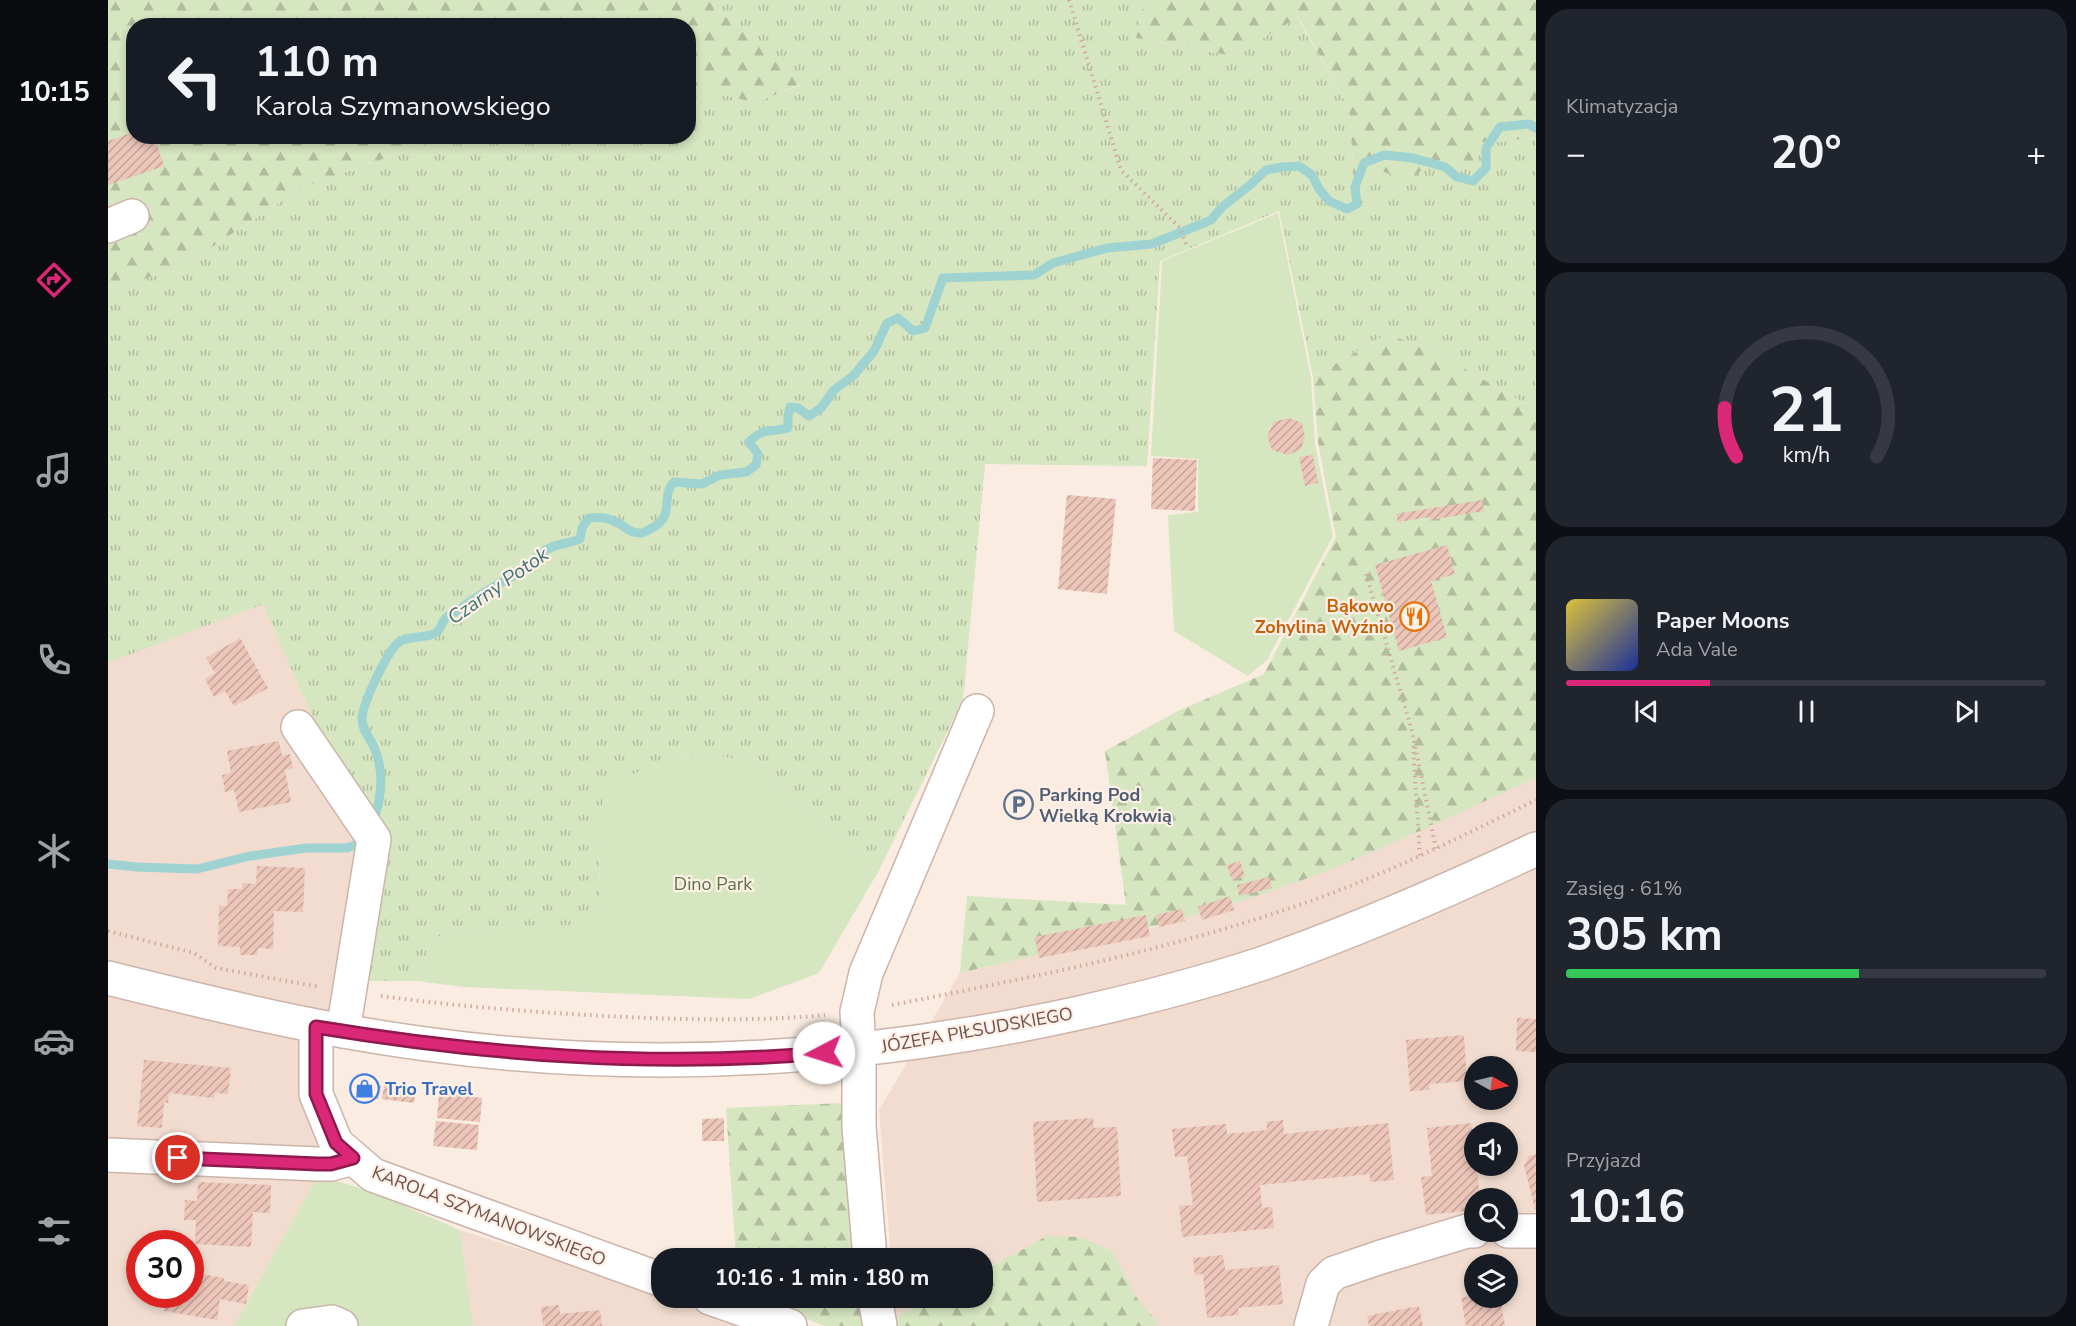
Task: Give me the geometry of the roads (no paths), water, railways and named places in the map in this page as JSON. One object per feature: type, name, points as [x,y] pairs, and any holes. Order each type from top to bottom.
[{"type":"street","points":[[869,1248],[859,1127],[859,1050],[856,1012],[866,973],[977,711]]},
{"type":"street","name":"KAROLA SZYMANOWSKIEGO","points":[[298,727],[365,827],[350,992],[330,1029],[316,1094],[336,1143],[373,1175],[651,1276]]},
{"type":"street","name":"JÓZEFA PIŁSUDSKIEGO","points":[[108,978],[271,1018],[428,1045],[589,1058],[726,1059],[859,1050],[1022,1025],[1134,1000],[1261,964],[1362,927],[1450,890],[1536,849]]},
{"type":"street","points":[[108,1155],[317,1164],[331,1164],[353,1158]]},
{"type":"street","points":[[1518,1231],[1536,1231]]},
{"type":"street","points":[[1311,1326],[1323,1284],[1334,1273],[1464,1232]]},
{"type":"street","points":[[739,1308],[790,1326]]},
{"type":"street","points":[[877,1308],[880,1326]]},
{"type":"street","points":[[303,1326],[332,1322],[341,1326]]},
{"type":"waterway","name":"Czarny Potok","points":[[373,822],[380,794],[381,775],[374,747],[362,723],[363,712],[376,678],[399,642],[434,634],[448,616],[522,571],[546,550],[580,539],[582,528],[589,518],[610,520],[631,531],[642,533],[654,527],[664,517],[668,494],[674,482],[702,484],[720,475],[746,472],[756,465],[758,454],[749,442],[760,433],[788,428],[790,407],[798,408],[809,416],[821,408],[834,390],[854,375],[874,351],[887,323],[898,318],[913,331],[925,328],[943,278],[1034,275],[1053,263],[1107,248],[1152,244],[1211,220],[1222,207],[1266,170],[1299,166],[1312,175],[1319,189],[1329,201],[1347,209],[1357,204],[1355,187],[1364,163],[1384,155],[1413,158],[1445,167],[1457,177],[1473,181],[1486,168],[1486,148],[1500,127],[1529,124],[1536,128]]},
{"type":"waterway","name":"Czarny Potok","points":[[108,864],[197,869],[250,856],[306,848],[347,848],[366,841]]},
{"type":"place","name":"Bąkowo Zohylina Wyźnio","points":[[1415,616]]},
{"type":"place","name":"Parking Pod Wielką Krokwią","points":[[1018,805]]},
{"type":"place","name":"Trio Travel","points":[[364,1089]]},
{"type":"park label","name":"Dino Park","points":[[713,884]]}]
